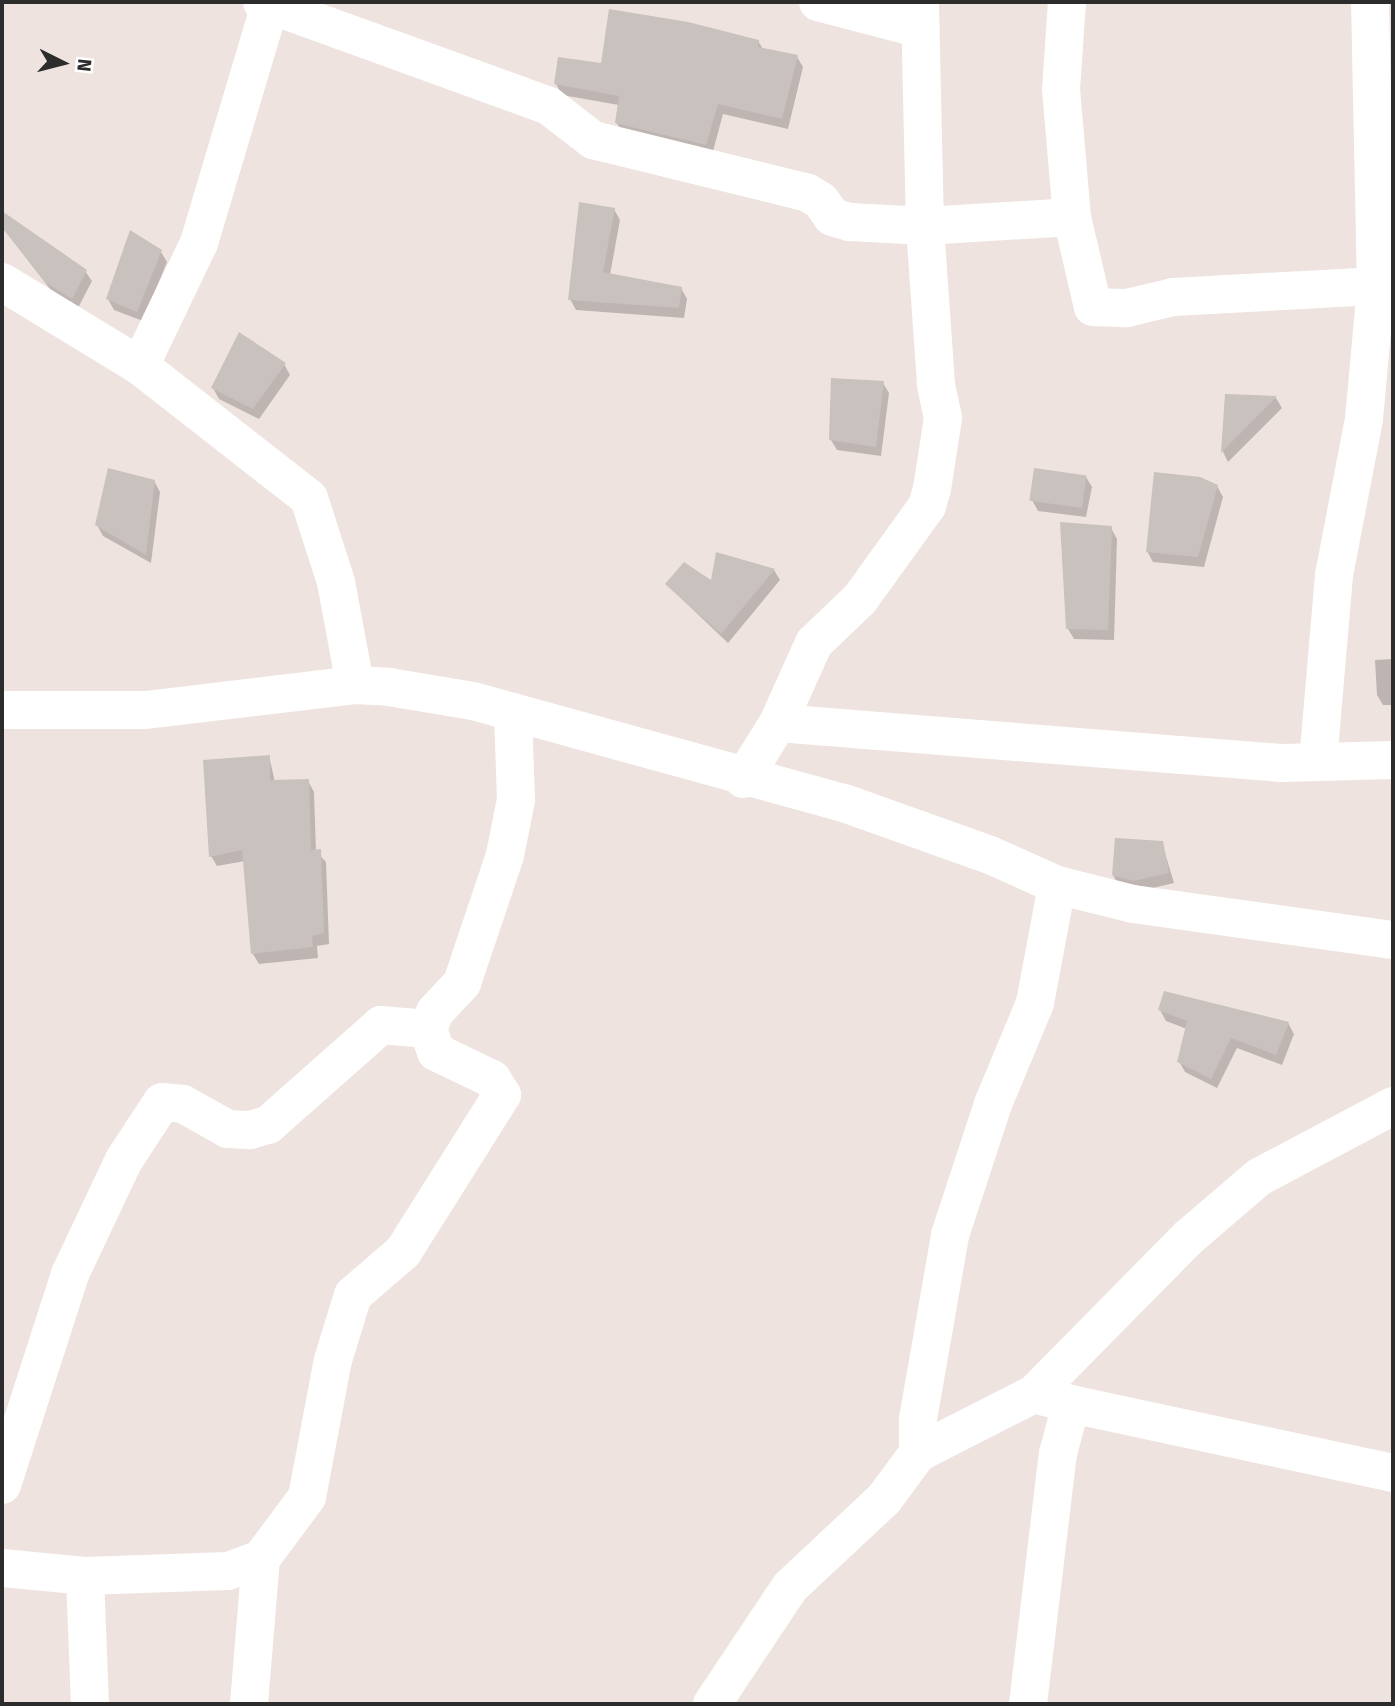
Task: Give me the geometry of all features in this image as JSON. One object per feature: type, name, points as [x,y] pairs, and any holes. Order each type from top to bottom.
[{"type":"street","points":[[744,779],[778,723],[814,643],[860,599],[928,506],[943,418],[936,384],[925,226],[921,16],[818,2]]},
{"type":"street","points":[[1067,2],[1061,89],[1072,217],[1093,307],[1127,308],[1173,297],[1303,287],[1385,286]]},
{"type":"street","points":[[1363,2],[1384,2]]},
{"type":"street","points":[[1318,762],[1334,575],[1364,419],[1385,286],[1370,2]]},
{"type":"street","points":[[140,366],[199,243],[267,3],[549,106],[593,141],[808,193],[821,201],[832,217],[850,222],[925,226],[1072,217]]},
{"type":"street","points":[[2,282],[140,366],[309,498],[335,582],[355,685]]},
{"type":"street","points":[[2,710],[146,710],[355,685],[389,687],[513,712],[744,779],[844,803],[990,855],[1057,885],[1133,904],[1393,940]]},
{"type":"street","points":[[249,1704],[261,1559],[307,1497],[333,1360],[353,1295],[403,1252],[502,1095],[492,1079],[436,1052],[428,1030],[435,1012],[462,984],[505,855],[516,800],[513,712]]},
{"type":"street","points":[[778,723],[1267,762],[1393,760]]},
{"type":"street","points":[[918,1453],[918,1419],[950,1235],[993,1104],[1034,1003],[1057,885]]},
{"type":"street","points":[[2,1485],[70,1274],[124,1160],[162,1102],[183,1104],[228,1129],[250,1130],[268,1125],[381,1025],[428,1030]]},
{"type":"street","points":[[712,1704],[790,1587],[884,1499],[918,1453],[1034,1394],[1189,1237],[1259,1177],[1393,1106]]},
{"type":"street","points":[[1034,1394],[1393,1473]]},
{"type":"street","points":[[1028,1704],[1058,1454],[1071,1404]]},
{"type":"street","points":[[2,1568],[85,1576],[228,1571],[261,1559]]},
{"type":"street","points":[[85,1576],[90,1704]]},
{"type":"building","points":[[609,9],[688,22],[759,40],[758,47],[798,55],[782,119],[718,104],[706,145],[615,123],[619,96],[554,84],[558,57],[601,63]]},
{"type":"building","points":[[579,202],[615,208],[603,272],[682,287],[679,308],[568,300]]},
{"type":"building","points":[[2,211],[87,270],[72,299],[46,283],[2,227]]},
{"type":"building","points":[[130,230],[162,250],[137,312],[106,299]]},
{"type":"building","points":[[239,332],[286,363],[253,409],[211,388]]},
{"type":"building","points":[[831,378],[884,381],[876,447],[829,440]]},
{"type":"building","points":[[1225,394],[1277,396],[1221,453]]},
{"type":"building","points":[[108,468],[155,480],[146,555],[95,525]]},
{"type":"building","points":[[1034,468],[1086,475],[1082,508],[1029,501]]},
{"type":"building","points":[[1154,472],[1200,477],[1218,485],[1198,557],[1146,552]]},
{"type":"building","points":[[1060,522],[1112,526],[1108,630],[1066,629]]},
{"type":"building","points":[[716,552],[775,569],[721,634],[665,584],[684,562],[711,580]]},
{"type":"building","points":[[270,755],[270,780],[309,779],[311,850],[321,849],[324,933],[312,936],[313,947],[251,954],[242,850],[209,857],[203,760]]},
{"type":"building","points":[[1115,838],[1163,841],[1169,873],[1133,881],[1112,875]]},
{"type":"building","points":[[1164,991],[1289,1022],[1276,1055],[1231,1038],[1211,1079],[1177,1062],[1187,1021],[1158,1010]]}]
